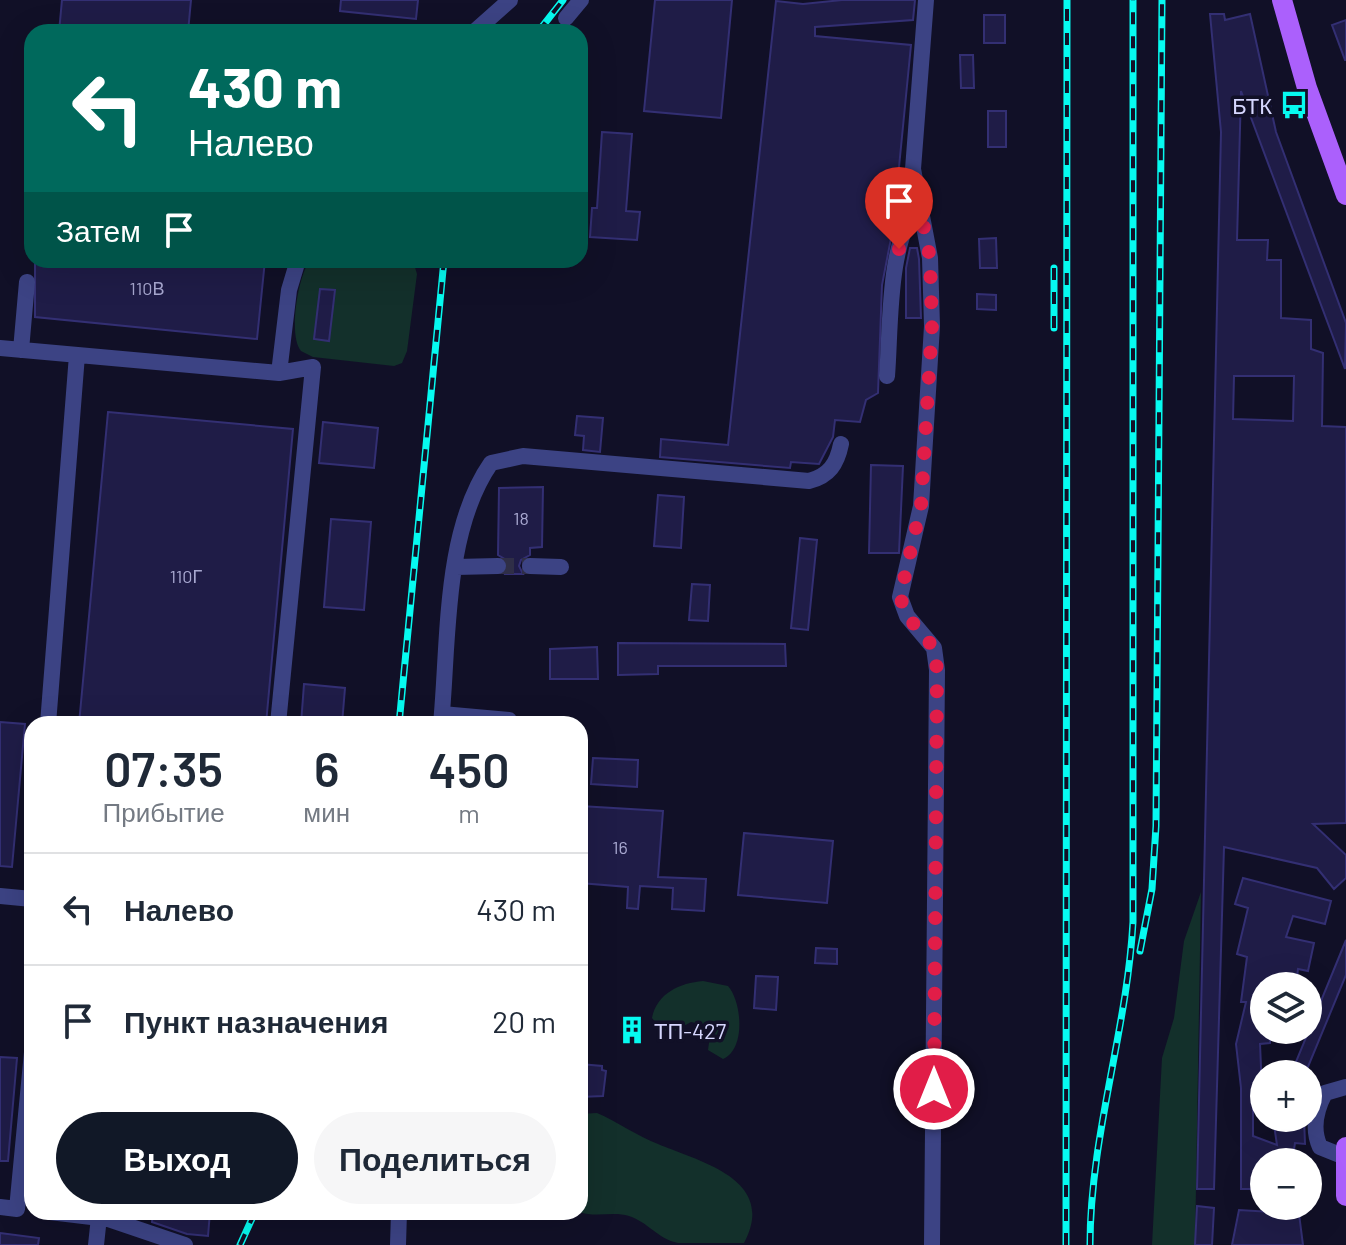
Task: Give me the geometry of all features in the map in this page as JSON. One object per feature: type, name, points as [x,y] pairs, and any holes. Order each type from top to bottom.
[{"type":"main road","points":[[1282,0],[1307,88],[1346,195]]},
{"type":"main road","points":[[1346,1147],[1346,1196]]},
{"type":"street","points":[[483,24],[510,0]]},
{"type":"street","points":[[566,18],[581,0]]},
{"type":"street","points":[[926,0],[913,152],[930,258],[932,326],[921,506],[900,588],[907,616],[934,648],[937,670],[932,1245]]},
{"type":"street","points":[[887,376],[899,249],[906,222],[919,203]]},
{"type":"street","points":[[279,373],[289,290],[296,268]]},
{"type":"street","points":[[21,350],[27,282]]},
{"type":"street","points":[[0,348],[279,373],[313,367],[279,716]]},
{"type":"street","points":[[49,716],[77,355]]},
{"type":"street","points":[[442,716],[456,567],[467,508],[491,463],[512,456],[809,481],[828,473],[841,444]]},
{"type":"street","points":[[456,567],[498,566]]},
{"type":"street","points":[[530,566],[561,567]]},
{"type":"street","points":[[0,896],[24,898]]},
{"type":"street","points":[[1345,1157],[1320,1147],[1316,1137],[1316,1121],[1325,1093],[1346,1087]]},
{"type":"street","points":[[16,1209],[24,1130]]},
{"type":"street","points":[[96,1245],[99,1220]]},
{"type":"street","points":[[108,1220],[185,1245]]},
{"type":"street","points":[[398,1245],[399,1220]]},
{"type":"green space","points":[[306,268],[415,268],[407,351],[402,363],[394,366],[313,357],[301,351],[295,333],[295,320]]},
{"type":"green space","points":[[1201,892],[1195,1245],[1152,1245],[1162,1058],[1174,1018],[1184,941]]},
{"type":"green space","points":[[703,981],[728,986],[739,1013],[735,1046],[723,1059],[708,1050],[710,1036],[705,1025],[691,1022],[671,1033],[662,1030],[652,1018],[664,996],[686,984]]},
{"type":"green space","points":[[597,1113],[650,1141],[730,1176],[743,1188],[751,1203],[752,1221],[744,1243],[678,1243],[629,1216],[588,1213],[588,1114]]},
{"type":"building","points":[[62,0],[191,0],[189,24],[60,24]]},
{"type":"building","points":[[341,0],[418,0],[416,19],[340,11]]},
{"type":"building","points":[[655,0],[732,0],[721,118],[644,111]]},
{"type":"building","points":[[842,0],[915,0],[913,20],[815,27],[815,36],[911,45],[893,228],[882,285],[878,393],[866,400],[860,422],[835,420],[833,437],[819,464],[791,462],[790,468],[660,457],[661,439],[728,445],[776,1],[803,4]]},
{"type":"building","points":[[1210,14],[1224,14],[1225,20],[1250,14],[1276,132],[1346,323],[1345,369],[1241,91],[1237,240],[1268,240],[1267,260],[1281,260],[1281,318],[1311,320],[1311,349],[1323,353],[1322,426],[1346,427],[1346,823],[1313,824],[1346,855],[1346,878],[1334,889],[1317,868],[1224,847],[1214,1189],[1197,1189],[1221,132]],"holes":[[[1234,376],[1294,376],[1293,421],[1233,419]]]},
{"type":"building","points":[[984,15],[1005,15],[1005,43],[984,43]]},
{"type":"building","points":[[1346,20],[1346,60],[1345,60],[1332,25]]},
{"type":"building","points":[[960,55],[973,55],[974,88],[961,88]]},
{"type":"building","points":[[988,111],[1006,111],[1006,147],[988,147]]},
{"type":"building","points":[[602,132],[632,134],[626,211],[640,212],[637,240],[590,237],[592,208],[597,208]]},
{"type":"building","points":[[996,238],[997,268],[980,268],[979,239]]},
{"type":"building","points":[[910,248],[917,248],[919,259],[921,318],[906,318],[906,268]]},
{"type":"building","points":[[35,268],[264,268],[257,339],[35,317]]},
{"type":"building","points":[[320,289],[335,290],[329,341],[314,339]]},
{"type":"building","points":[[977,294],[996,295],[996,310],[977,309]]},
{"type":"building","points":[[108,412],[293,429],[267,716],[80,716]]},
{"type":"building","points":[[577,416],[603,418],[600,452],[583,450],[584,436],[575,435]]},
{"type":"building","points":[[323,422],[378,428],[374,468],[319,463]]},
{"type":"building","points":[[871,465],[903,466],[899,553],[869,553]]},
{"type":"building","points":[[543,487],[542,547],[530,548],[530,555],[521,560],[519,566],[523,574],[505,574],[508,561],[498,555],[499,488]]},
{"type":"building","points":[[658,495],[684,497],[681,548],[654,546]]},
{"type":"building","points":[[331,519],[371,522],[364,610],[324,607]]},
{"type":"building","points":[[800,538],[817,540],[808,630],[791,628]]},
{"type":"building","points":[[692,584],[710,585],[708,621],[689,620]]},
{"type":"building","points":[[618,643],[785,644],[786,666],[658,666],[658,674],[618,675]]},
{"type":"building","points":[[597,647],[598,679],[550,679],[550,649]]},
{"type":"building","points":[[304,684],[345,688],[343,716],[302,716]]},
{"type":"building","points":[[0,722],[24,724],[12,867],[0,866]]},
{"type":"building","points":[[593,758],[638,760],[637,787],[591,784]]},
{"type":"building","points":[[588,806],[663,811],[658,877],[706,879],[704,911],[672,909],[673,888],[640,886],[638,909],[627,908],[628,887],[588,884]]},
{"type":"building","points":[[744,833],[833,841],[827,903],[738,895]]},
{"type":"building","points":[[1243,878],[1331,901],[1325,924],[1293,916],[1286,937],[1314,943],[1308,971],[1250,972],[1250,1044],[1260,1044],[1261,1060],[1250,1060],[1250,1132],[1277,1145],[1275,1132],[1305,1132],[1305,1144],[1295,1143],[1294,1148],[1250,1148],[1250,1189],[1241,1189],[1241,1088],[1236,1044],[1246,1002],[1241,1002],[1247,957],[1237,954],[1248,908],[1235,904]]},
{"type":"building","points":[[1346,940],[1346,975],[1322,1033],[1322,998]]},
{"type":"building","points":[[816,948],[837,949],[837,964],[815,963]]},
{"type":"building","points":[[756,976],[778,977],[776,1010],[754,1008]]},
{"type":"building","name":"ТП-427","points":[[625,1021],[641,1022],[639,1041],[622,1039]]},
{"type":"building","points":[[1303,1044],[1317,1044],[1311,1060],[1297,1060]]},
{"type":"building","points":[[0,1057],[17,1058],[8,1161],[0,1161]]},
{"type":"building","points":[[588,1065],[602,1066],[602,1070],[606,1071],[603,1096],[588,1097]]},
{"type":"building","points":[[1197,1206],[1214,1208],[1212,1245],[1195,1245]]},
{"type":"building","points":[[1239,1210],[1250,1211],[1250,1220],[1300,1220],[1303,1245],[1232,1245]]},
{"type":"building","points":[[209,1220],[208,1236],[187,1234],[152,1222]]},
{"type":"building","points":[[0,1233],[39,1238],[38,1245],[0,1245]]},
{"type":"tunnel","points":[[498,566],[530,566]]},
{"type":"railway","points":[[544,24],[563,0]]},
{"type":"railway","points":[[1066,1245],[1067,0]]},
{"type":"railway","points":[[1090,1245],[1096,1164],[1124,1003],[1133,922],[1133,0]]},
{"type":"railway","points":[[1140,951],[1152,889],[1156,826],[1162,0]]},
{"type":"railway","points":[[400,716],[443,268]]},
{"type":"railway","points":[[1054,268],[1054,328]]},
{"type":"railway","points":[[240,1245],[251,1220]]},
{"type":"place","name":"БТК","points":[[1294,105]]},
{"type":"place","name":"ТП-427","points":[[632,1030]]},
{"type":"route","points":[[899,249],[906,222],[919,203],[930,258],[932,326],[921,506],[900,597],[907,616],[930,640],[937,670],[934,1089]]}]
